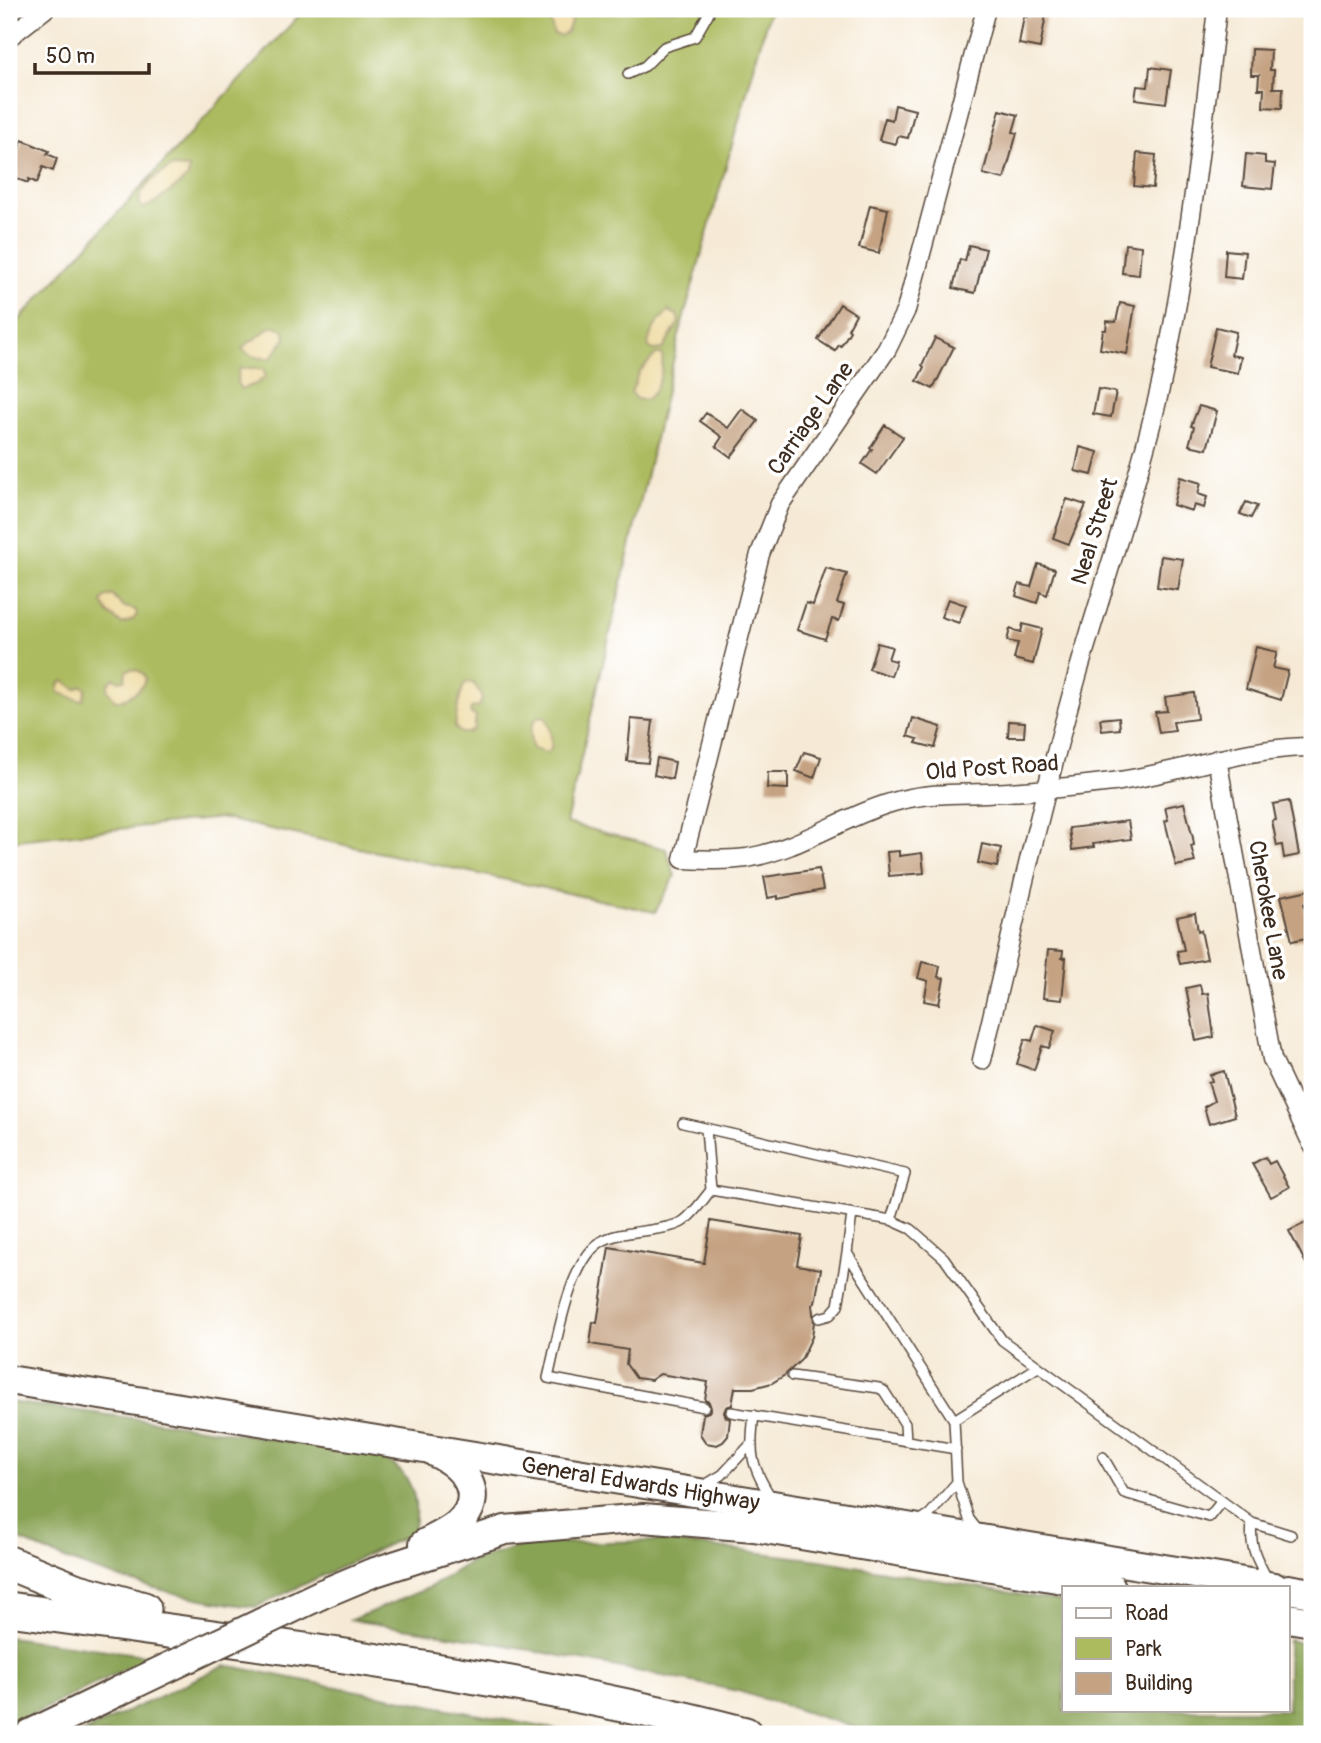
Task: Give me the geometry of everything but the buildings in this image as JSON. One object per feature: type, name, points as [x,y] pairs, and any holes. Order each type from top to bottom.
[{"type":"highway","points":[[9,1563],[75,1590],[108,1601],[152,1610],[235,1641]]},
{"type":"highway","points":[[9,1609],[503,1682],[744,1734]]},
{"type":"main road","name":"General Edwards Highway","points":[[9,1380],[1267,1586]]},
{"type":"main road","points":[[372,1573],[450,1530],[464,1518],[469,1508],[471,1488],[464,1473],[446,1459],[422,1448]]},
{"type":"main road","name":"General Edwards Highway","points":[[30,1734],[322,1594],[372,1573],[505,1530],[643,1518],[754,1527],[1105,1586]]},
{"type":"main road","points":[[1290,1589],[1312,1593]]},
{"type":"main road","points":[[1290,1618],[1312,1622]]},
{"type":"street","points":[[9,37],[45,9]]},
{"type":"street","name":"Carriage Lane","points":[[683,859],[768,528],[780,504],[887,349],[906,310],[986,9]]},
{"type":"street","name":"Neal Street","points":[[982,1060],[1046,789],[1132,491],[1170,342],[1191,217],[1217,9]]},
{"type":"street","name":"Old Post Road","points":[[683,859],[716,861],[749,857],[780,849],[873,808],[902,799],[1117,781],[1257,751],[1312,747]]},
{"type":"street","name":"Cherokee Lane","points":[[1217,760],[1272,1059],[1312,1144]]},
{"type":"street","points":[[1294,1105],[1312,1101]]},
{"type":"lane","points":[[628,74],[645,66],[664,47],[695,37],[711,9]]},
{"type":"lane","points":[[683,1123],[905,1174],[891,1220]]},
{"type":"lane","points":[[704,1407],[548,1378],[568,1292],[597,1244],[610,1238],[681,1223],[711,1190],[706,1129]]},
{"type":"lane","points":[[711,1190],[891,1220],[911,1229],[936,1251],[1002,1340],[1252,1523],[1291,1535]]},
{"type":"lane","points":[[819,1318],[830,1315],[838,1306],[852,1214]]},
{"type":"lane","points":[[847,1253],[954,1420],[957,1482],[969,1520],[984,1539]]},
{"type":"lane","points":[[954,1420],[1038,1367]]},
{"type":"lane","points":[[792,1376],[879,1388],[905,1424],[906,1441]]},
{"type":"lane","points":[[731,1412],[956,1449]]},
{"type":"lane","points":[[754,1415],[750,1445],[754,1465],[776,1505]]},
{"type":"lane","points":[[692,1493],[722,1475],[750,1445]]},
{"type":"lane","points":[[1103,1457],[1124,1493],[1209,1517],[1221,1502]]},
{"type":"lane","points":[[911,1527],[930,1514],[957,1482]]},
{"type":"lane","points":[[1252,1523],[1250,1539],[1253,1551],[1272,1586]]},
{"type":"green space","points":[[305,9],[770,9],[680,331],[566,823],[666,849],[675,876],[655,912],[220,818],[9,841],[9,331]]},
{"type":"green space","points":[[9,1402],[349,1449],[375,1455],[395,1466],[412,1489],[415,1505],[413,1533],[256,1607],[162,1590],[98,1571],[9,1535]]},
{"type":"green space","points":[[661,1541],[820,1560],[1062,1602],[1062,1712],[1290,1712],[1290,1640],[1312,1645],[1312,1734],[875,1734],[738,1691],[480,1640],[351,1620],[428,1588],[472,1561],[520,1546]]},
{"type":"green space","points":[[9,1637],[152,1656],[9,1726]]},
{"type":"green space","points":[[225,1665],[578,1734],[80,1734]]},
{"type":"sand","points":[[547,9],[568,9],[571,22],[567,32],[560,36],[554,34]]},
{"type":"sand","points":[[171,167],[189,168],[188,177],[143,208],[140,195],[152,180]]},
{"type":"sand","points":[[669,311],[677,315],[679,322],[663,349],[653,350],[648,346],[651,335],[658,322]]},
{"type":"sand","points":[[276,326],[284,331],[286,338],[271,358],[255,357],[242,348],[268,328]]},
{"type":"sand","points":[[656,354],[662,354],[657,385],[646,400],[636,399],[631,392],[640,371]]},
{"type":"sand","points":[[239,369],[264,370],[265,377],[256,384],[241,389],[237,383]]},
{"type":"sand","points":[[112,595],[122,606],[136,610],[137,614],[133,620],[122,624],[108,613],[102,602]]},
{"type":"sand","points":[[131,669],[145,676],[145,681],[136,692],[115,700],[108,691],[108,684],[114,678],[125,680],[126,671]]},
{"type":"sand","points":[[65,681],[75,689],[82,686],[86,689],[83,700],[58,692],[60,682]]},
{"type":"sand","points":[[466,682],[473,683],[482,698],[477,708],[470,710],[471,714],[476,716],[474,729],[461,733],[455,727],[460,697]]},
{"type":"sand","points":[[544,716],[551,741],[551,749],[547,753],[533,749],[531,741],[537,717]]}]
